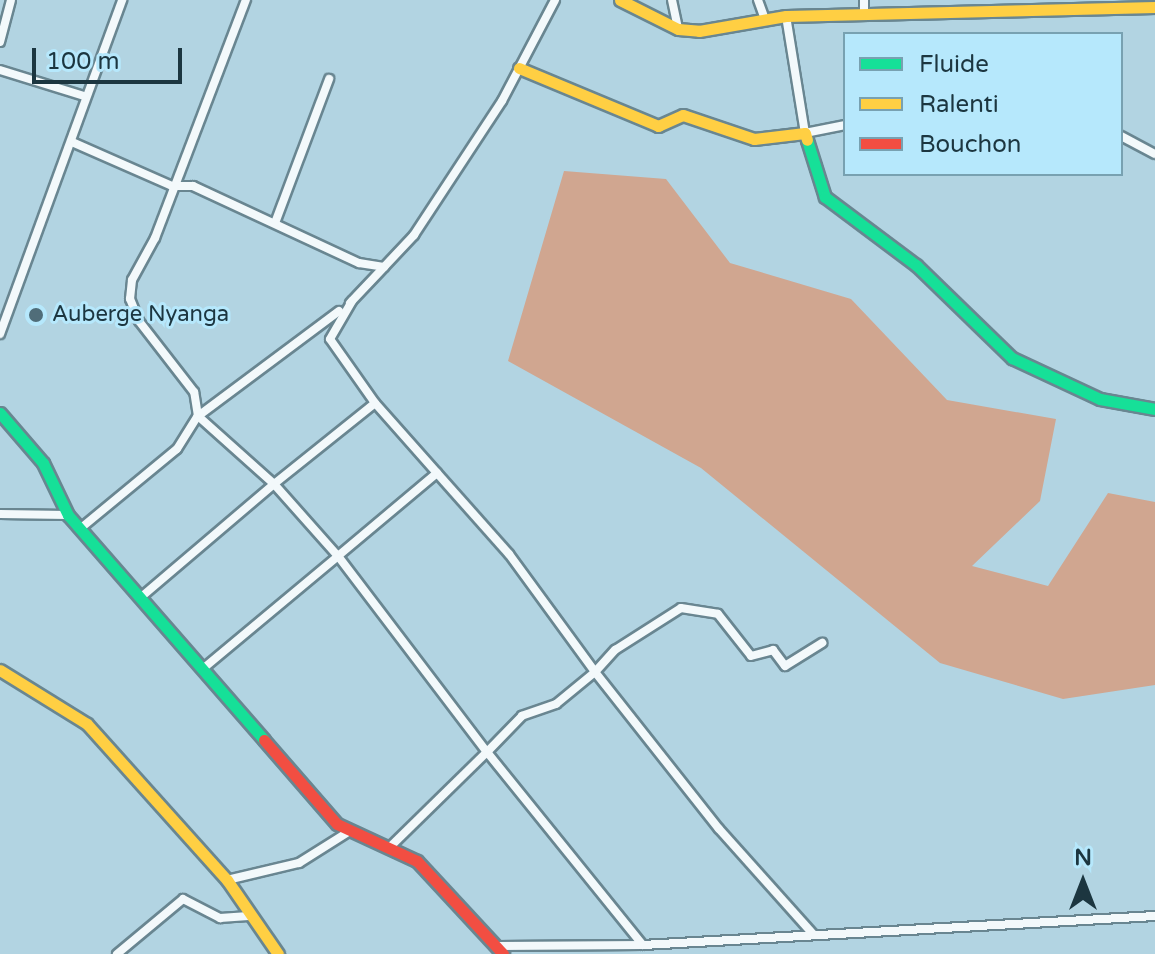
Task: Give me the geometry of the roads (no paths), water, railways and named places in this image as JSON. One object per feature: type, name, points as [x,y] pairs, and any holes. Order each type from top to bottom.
[{"type":"street","points":[[0,42],[11,0]]},
{"type":"street","points":[[0,334],[72,142],[84,96],[122,0]]},
{"type":"street","points":[[246,0],[147,257],[132,280],[130,299],[139,321],[194,392],[198,416],[274,484],[338,556],[487,752],[643,945]]},
{"type":"street","points":[[81,528],[177,449],[198,416],[352,301],[384,267],[439,198],[519,68],[555,0]]},
{"type":"street","points":[[620,0],[678,29],[786,16],[1155,7]]},
{"type":"street","points":[[672,0],[678,29]]},
{"type":"street","points":[[758,0],[765,19]]},
{"type":"street","points":[[864,0],[864,14]]},
{"type":"street","points":[[786,16],[805,133],[825,197],[916,265],[1012,358],[1100,399],[1155,409]]},
{"type":"street","points":[[519,68],[658,126],[683,115],[754,139],[843,125]]},
{"type":"street","points":[[0,70],[84,96]]},
{"type":"street","points":[[275,223],[329,79]]},
{"type":"street","points":[[1123,137],[1155,154]]},
{"type":"street","points":[[72,142],[172,186],[193,186],[359,263],[384,267]]},
{"type":"street","points":[[352,301],[330,339],[375,403],[519,566],[595,672],[719,829],[813,934]]},
{"type":"street","points":[[140,598],[375,403]]},
{"type":"street","points":[[0,413],[43,463],[68,515],[348,832],[417,861],[501,950],[1155,916]]},
{"type":"street","points":[[205,667],[437,473]]},
{"type":"street","points":[[0,514],[68,515]]},
{"type":"street","points":[[389,848],[522,716],[556,704],[595,672],[615,650],[681,608],[718,614],[751,656],[773,650],[785,666],[822,643]]},
{"type":"street","points":[[0,670],[87,724],[227,880],[278,954]]},
{"type":"street","points":[[227,880],[299,863],[348,832]]},
{"type":"street","points":[[117,954],[183,899],[220,918],[252,916]]},
{"type":"place","name":"Auberge Nyanga","points":[[36,315]]}]
